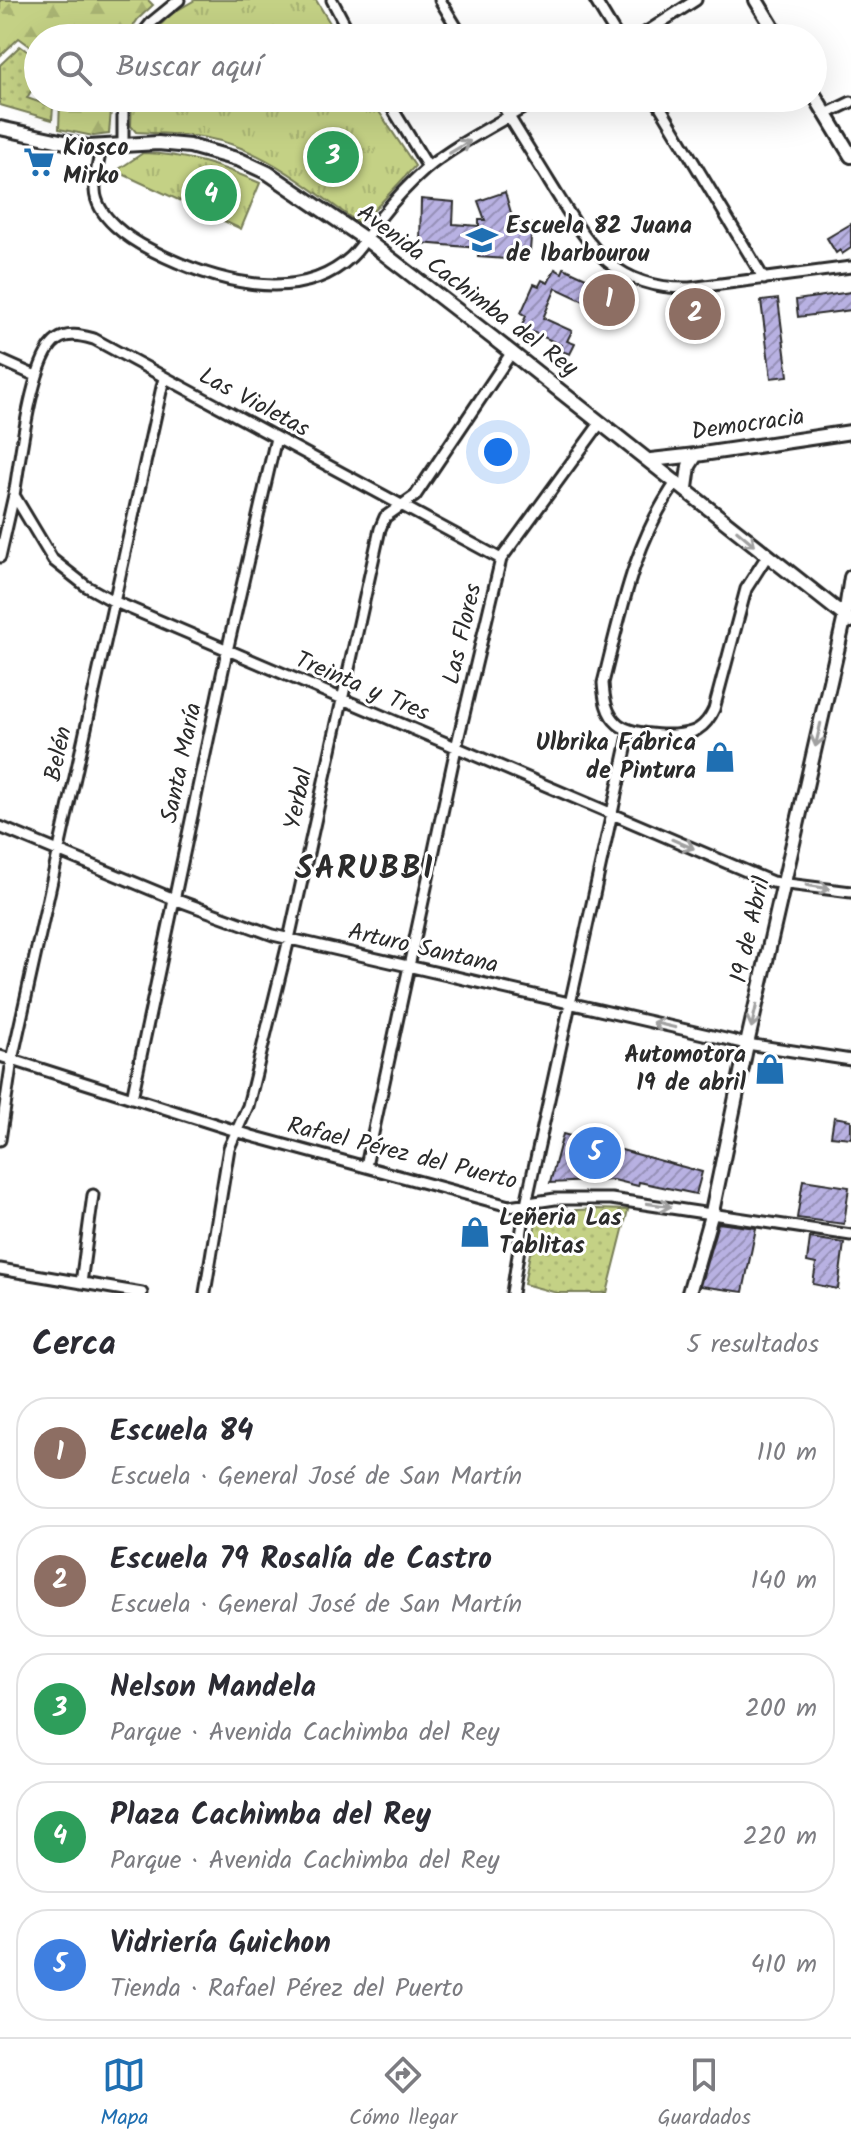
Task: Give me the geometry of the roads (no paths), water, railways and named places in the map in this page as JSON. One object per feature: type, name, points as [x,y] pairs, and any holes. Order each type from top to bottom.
[{"type":"street","points":[[150,24],[179,0]]},
{"type":"street","points":[[332,0],[345,24]]},
{"type":"street","points":[[440,0],[455,24]]},
{"type":"street","points":[[595,0],[610,24]]},
{"type":"street","points":[[659,24],[696,0]]},
{"type":"street","points":[[756,0],[771,24]]},
{"type":"street","points":[[851,102],[826,114],[851,156]]},
{"type":"street","points":[[123,112],[123,145]]},
{"type":"street","points":[[395,112],[428,167]]},
{"type":"street","points":[[506,112],[585,239],[604,260],[644,283],[665,289],[851,267]]},
{"type":"street","points":[[101,148],[95,190],[100,209],[144,247],[185,266],[246,282],[272,285],[298,283],[335,269],[353,256],[403,190],[428,167],[517,112]]},
{"type":"street","points":[[663,112],[764,279]]},
{"type":"street","name":"Avenida Cachimba del Rey","points":[[0,128],[43,139],[101,148],[158,143],[190,146],[240,160],[286,184],[365,239],[512,352],[848,619]]},
{"type":"street","name":"Las Violetas","points":[[36,376],[40,362],[61,337],[75,335],[94,339],[501,559]]},
{"type":"street","name":"Yerbal","points":[[205,1293],[229,1148],[248,1106],[289,939],[380,529],[385,517],[415,496],[512,352]]},
{"type":"street","points":[[0,360],[36,376],[0,557]]},
{"type":"street","name":"Belén","points":[[0,1140],[12,1060],[164,378]]},
{"type":"street","name":"Las Flores","points":[[366,1166],[456,748],[501,559],[601,422]]},
{"type":"street","name":"Democracia","points":[[651,460],[851,432]]},
{"type":"street","name":"Santa María","points":[[132,1098],[227,651],[276,438]]},
{"type":"street","points":[[696,455],[681,484],[644,538],[633,566],[603,683],[608,712],[616,723],[630,731],[679,735],[696,731],[708,720],[714,709],[746,589],[767,556]]},
{"type":"street","name":"Treinta y Tres","points":[[14,495],[53,560],[86,586],[113,601],[772,882],[851,892]]},
{"type":"street","name":"19 de Abril","points":[[689,1293],[712,1212],[747,1044],[848,619],[851,577]]},
{"type":"street","points":[[512,1293],[526,1204],[568,1003],[630,731]]},
{"type":"street","name":"Arturo Santana","points":[[0,827],[174,899],[289,939],[747,1044],[851,1060]]},
{"type":"street","name":"Rafael Pérez del Puerto","points":[[0,1056],[238,1131],[509,1206],[591,1197],[712,1212],[851,1235]]},
{"type":"street","points":[[81,1283],[93,1195]]},
{"type":"street","points":[[0,1269],[142,1293]]},
{"type":"place","name":"Nelson Mandela","points":[[333,157]]},
{"type":"place","name":"Kiosco Mirko","points":[[39,162]]},
{"type":"place","name":"Plaza Cachimba del Rey","points":[[211,195]]},
{"type":"place","name":"Escuela 82 Juana de Ibarbourou","points":[[482,240]]},
{"type":"place","name":"Escuela 84","points":[[609,300]]},
{"type":"place","name":"Escuela 79 Rosalía de Castro","points":[[695,314]]},
{"type":"place","name":"Ulbrika Fábrica de Pintura","points":[[720,757]]},
{"type":"place","name":"Automotora 19 de abril","points":[[770,1069]]},
{"type":"place","name":"Vidriería Guichon","points":[[595,1153]]},
{"type":"place","name":"Leñeria Las Tablitas","points":[[475,1232]]},
{"type":"district","name":"SARUBBI","points":[[365,869]]}]
